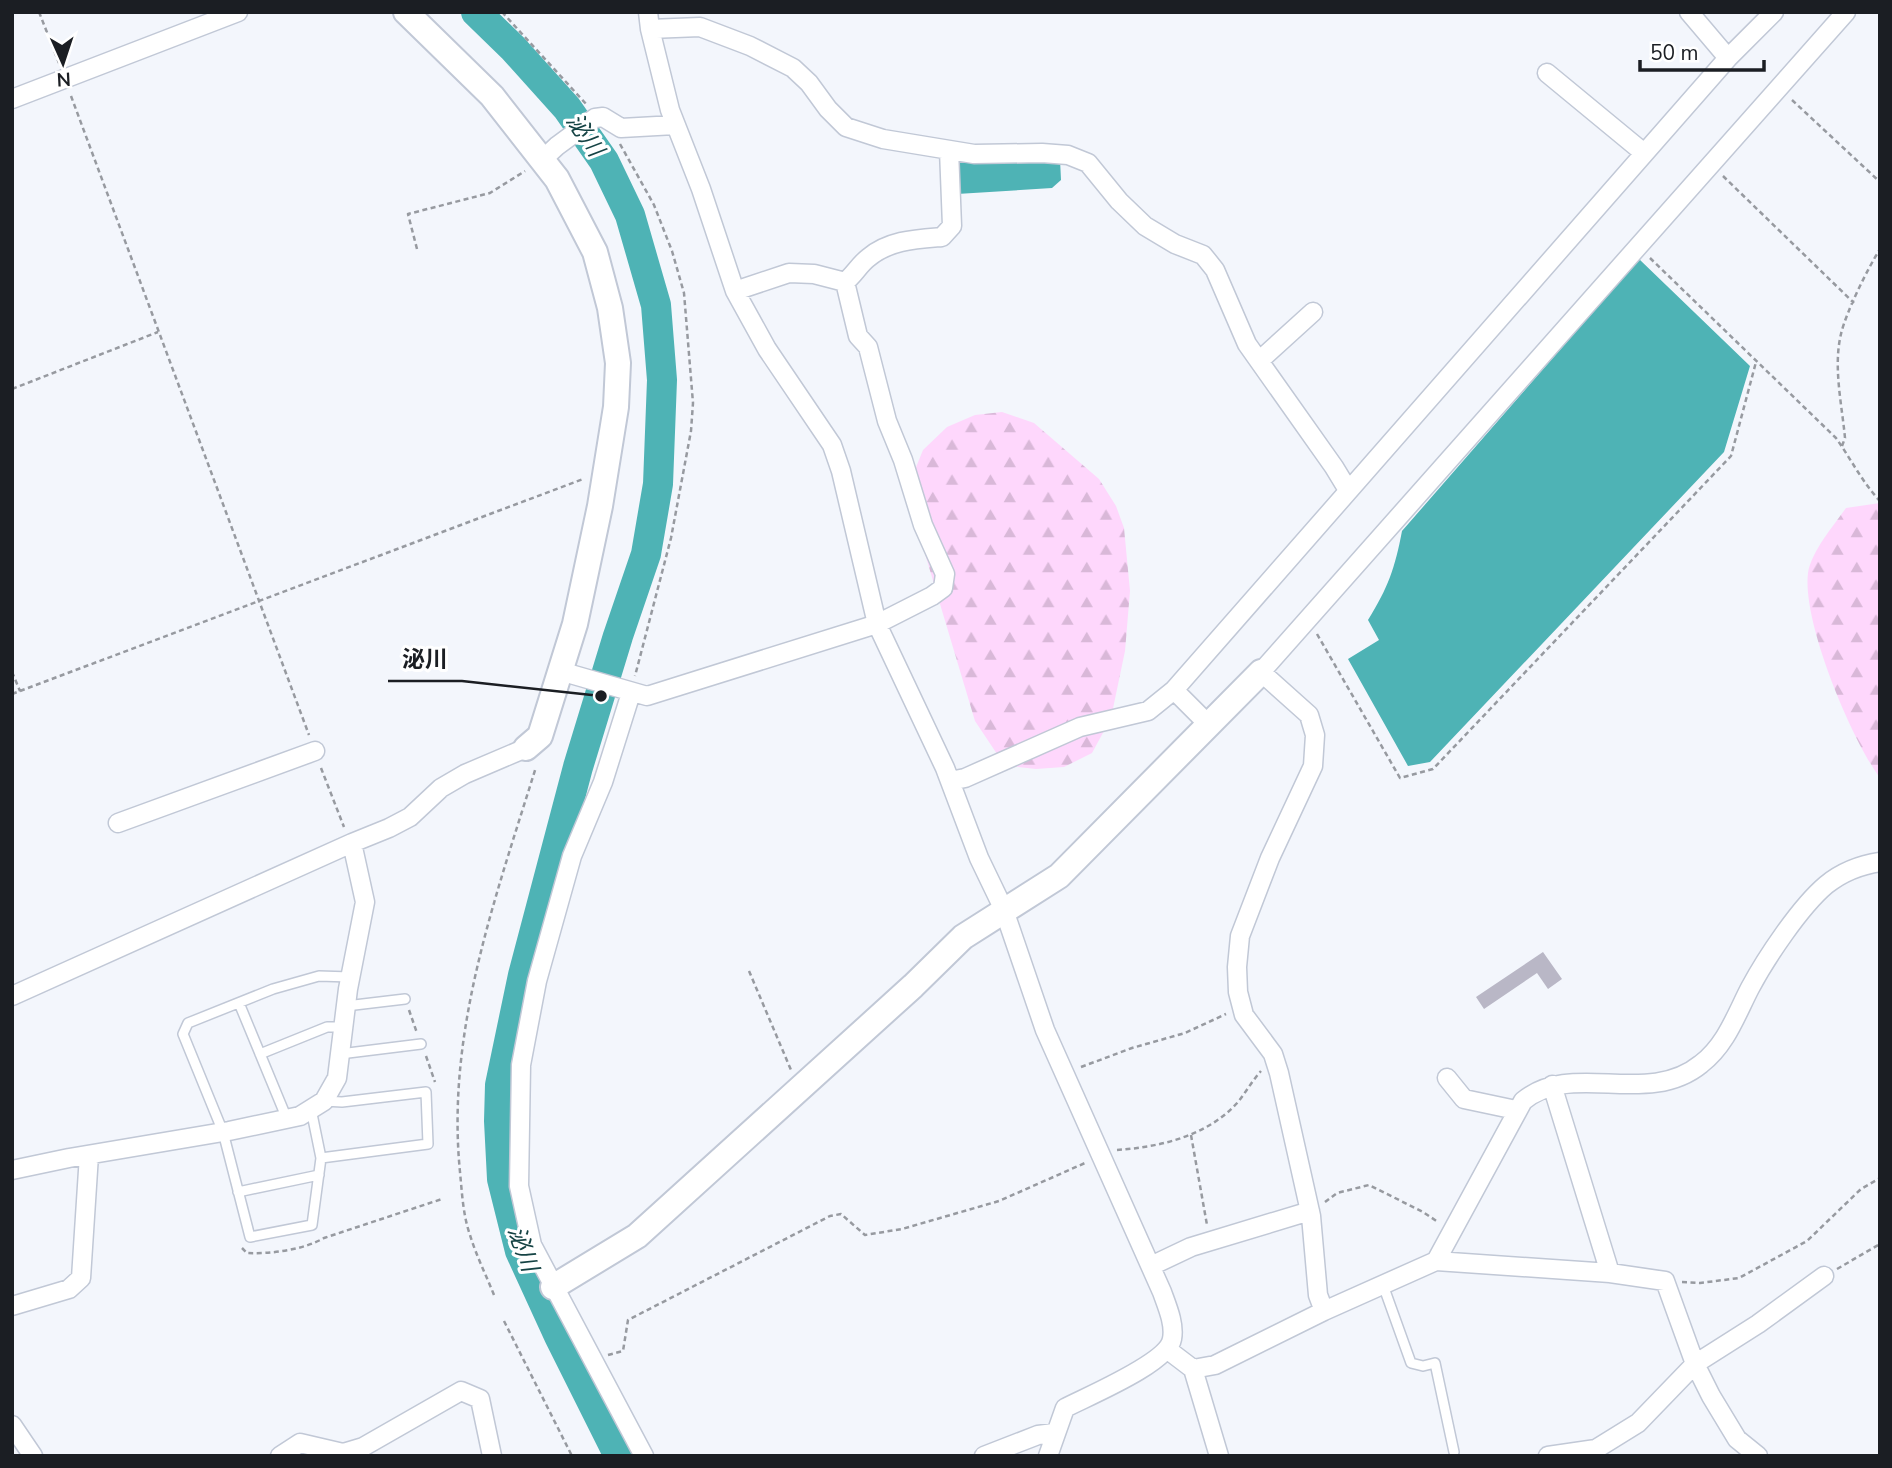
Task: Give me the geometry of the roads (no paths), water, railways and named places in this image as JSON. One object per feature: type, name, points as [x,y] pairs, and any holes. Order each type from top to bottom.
[{"type":"street","points":[[12,99],[239,12]]},
{"type":"street","points":[[12,996],[389,828],[410,817],[441,788],[465,774],[531,758],[566,673],[593,545],[616,407],[618,363],[610,308],[595,253],[557,179],[550,153],[406,12]]},
{"type":"street","points":[[1689,12],[1728,58]]},
{"type":"street","points":[[950,781],[965,778],[1080,727],[1148,711],[1174,691],[1644,153],[1728,58],[1774,12]]},
{"type":"street","points":[[553,1287],[637,1236],[963,937],[1059,876],[1261,672],[1846,12]]},
{"type":"street","points":[[1048,1456],[1065,1408],[1145,1368],[1168,1350],[1172,1338],[1170,1316],[1151,1266],[1045,1030],[1004,910],[979,858],[950,781],[877,624],[841,471],[832,445],[767,349],[735,291],[701,189],[676,125],[649,21],[700,27],[750,46],[793,68],[846,127],[883,139],[974,155],[1068,155],[1088,163],[1119,201],[1145,226],[1175,244],[1203,255],[1215,270],[1247,344],[1348,490]]},
{"type":"street","points":[[1547,74],[1644,153]]},
{"type":"street","points":[[550,153],[599,118],[621,128],[676,125]]},
{"type":"street","points":[[845,282],[867,258],[882,248],[907,240],[942,236],[952,226],[949,150]]},
{"type":"street","points":[[735,291],[789,273],[814,274],[845,282]]},
{"type":"street","points":[[566,673],[647,696],[877,624],[943,588],[945,574],[923,525],[903,460],[887,421],[868,347],[858,337],[845,282]]},
{"type":"street","points":[[1259,361],[1313,312]]},
{"type":"street","points":[[1261,672],[1309,715],[1315,735],[1313,766],[1270,858],[1240,936],[1238,992],[1244,1015],[1273,1054],[1310,1211],[1318,1295],[1324,1311]]},
{"type":"street","points":[[1174,691],[1209,725]]},
{"type":"street","points":[[626,692],[603,782],[566,873],[537,981],[521,1065],[519,1186],[532,1245],[644,1456]]},
{"type":"street","points":[[118,823],[315,751]]},
{"type":"street","points":[[12,1170],[287,1119],[300,1116],[318,1105],[337,1079],[350,977],[365,902],[352,843]]},
{"type":"street","points":[[1436,1261],[1516,1110],[1530,1095],[1552,1085],[1647,1084],[1676,1078],[1701,1065],[1725,1037],[1750,988],[1777,945],[1815,896],[1846,872],[1880,862]]},
{"type":"street","points":[[1447,1078],[1464,1099],[1516,1110]]},
{"type":"street","points":[[1552,1085],[1610,1273]]},
{"type":"street","points":[[12,1306],[69,1289],[81,1278],[89,1154]]},
{"type":"street","points":[[1151,1266],[1191,1247],[1310,1211]]},
{"type":"street","points":[[1193,1369],[1215,1365],[1324,1311],[1436,1261],[1610,1273],[1665,1281],[1695,1364],[1711,1396],[1737,1439],[1758,1456]]},
{"type":"street","points":[[1548,1456],[1596,1449],[1638,1423],[1695,1364],[1758,1324],[1824,1276]]},
{"type":"street","points":[[1168,1350],[1193,1369],[1219,1456]]},
{"type":"street","points":[[279,1456],[300,1443],[343,1453],[363,1447],[461,1391],[480,1399],[492,1456]]},
{"type":"street","points":[[14,1432],[33,1456]]},
{"type":"street","points":[[984,1456],[1038,1435],[1054,1433]]},
{"type":"lane","points":[[321,1158],[428,1144],[426,1092],[318,1105],[321,1158],[312,1225],[250,1237],[223,1132],[183,1034],[188,1023],[273,989],[319,976],[350,977]]},
{"type":"lane","points":[[346,1006],[405,999]]},
{"type":"lane","points":[[239,1003],[287,1119]]},
{"type":"lane","points":[[260,1054],[327,1027],[343,1027]]},
{"type":"lane","points":[[340,1054],[421,1044]]},
{"type":"lane","points":[[238,1192],[319,1175]]},
{"type":"lane","points":[[1383,1285],[1411,1363],[1423,1366],[1435,1363],[1454,1452]]},
{"type":"water","points":[[960,158],[1060,159],[1061,180],[1052,188],[957,194],[956,170]]},
{"type":"water","points":[[1639,259],[1750,366],[1724,452],[1430,762],[1408,766],[1348,659],[1379,640],[1368,620],[1390,577],[1402,531]]},
{"type":"waterway","name":"泌川","points":[[476,12],[567,108],[604,161],[630,215],[656,305],[662,380],[658,484],[646,554],[578,767],[523,975],[500,1085],[502,1179],[520,1251],[619,1456]]},
{"type":"place","name":"泌川","points":[[601,696]]}]
